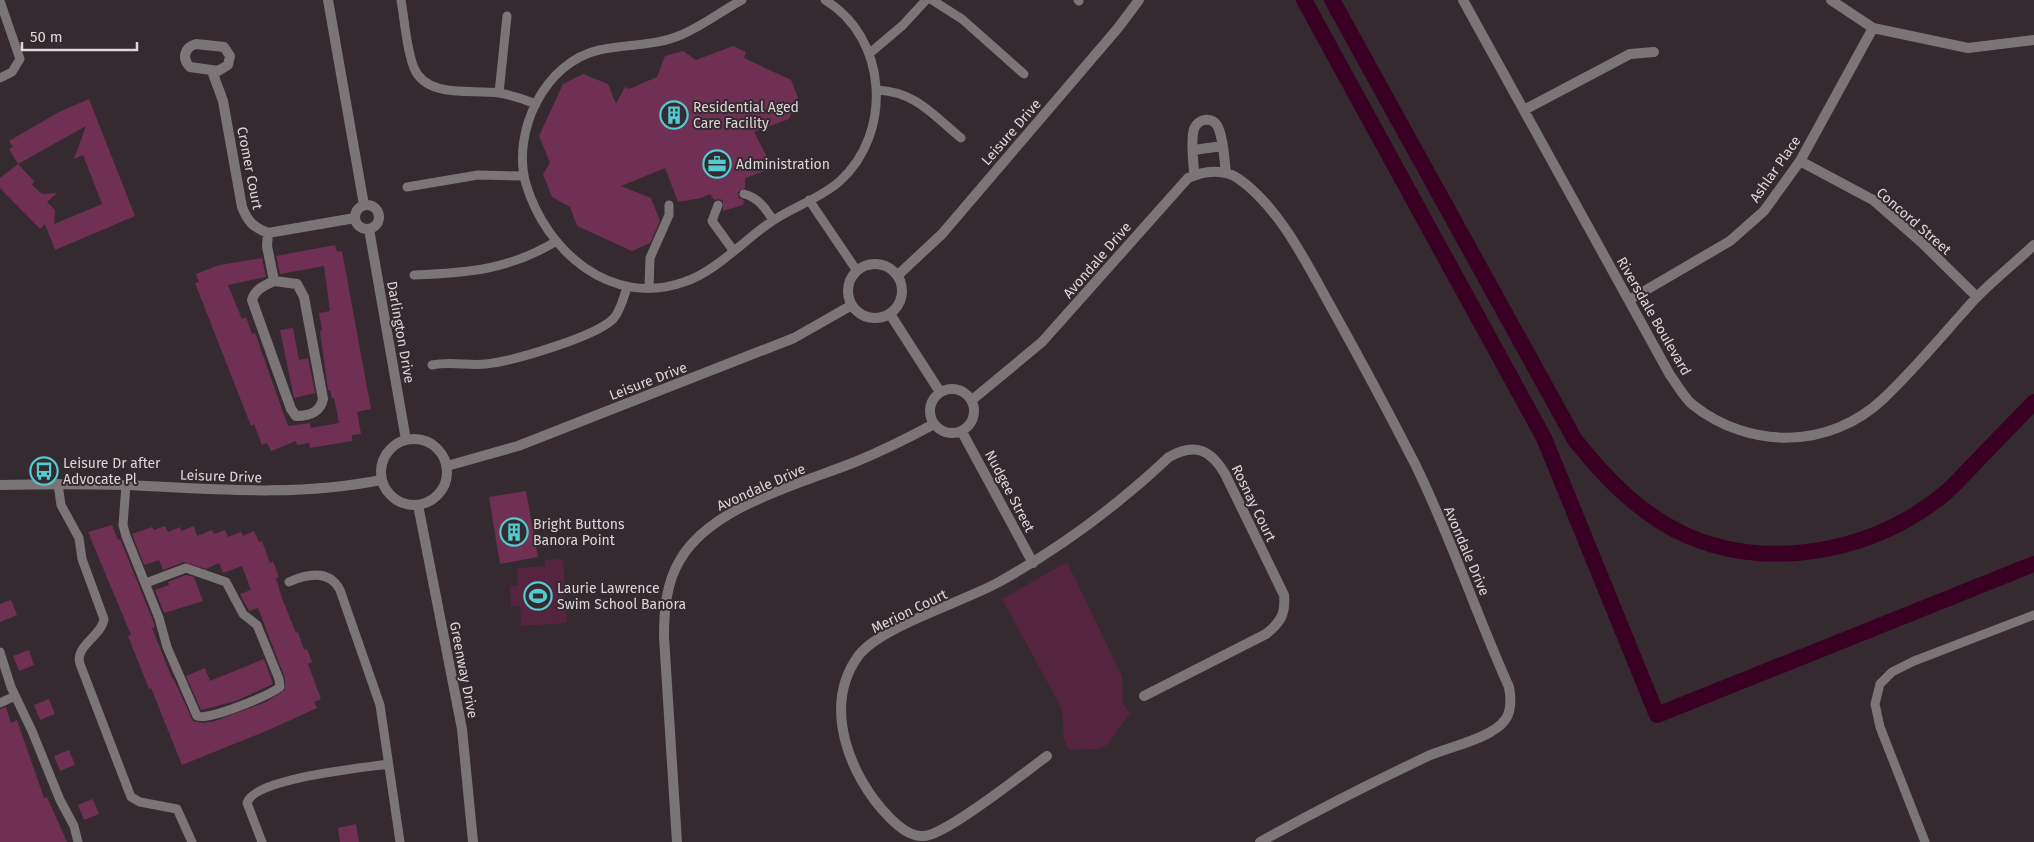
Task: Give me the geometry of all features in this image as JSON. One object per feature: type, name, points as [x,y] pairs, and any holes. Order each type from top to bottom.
[{"type":"street","points":[[328,0],[364,205]]},
{"type":"street","name":"Leisure Drive","points":[[898,276],[942,234],[1118,28],[1139,0]]},
{"type":"street","name":"Riversdale Boulevard","points":[[1463,0],[1670,375],[1692,404],[1723,424],[1763,438],[1808,437],[1844,426],[1882,400],[1977,297],[2034,245]]},
{"type":"street","points":[[1831,0],[1874,28],[1968,48],[2034,40]]},
{"type":"street","name":"Ashlar Place","points":[[1629,300],[1730,241],[1764,211],[1800,161],[1874,28]]},
{"type":"street","points":[[1524,110],[1630,54],[1654,52]]},
{"type":"street","name":"Cromer Court","points":[[212,71],[224,101],[242,207],[247,220],[257,229],[268,233]]},
{"type":"street","points":[[1206,119],[1217,124],[1222,146],[1226,173],[1209,172],[1194,175],[1194,128],[1199,122],[1206,119]]},
{"type":"street","points":[[1194,150],[1222,146]]},
{"type":"street","name":"Concord Street","points":[[1800,161],[1873,200],[1922,242],[1977,297]]},
{"type":"street","name":"Avondale Drive","points":[[1226,173],[1246,186],[1288,234],[1374,384],[1415,464],[1460,566],[1489,642],[1509,687],[1511,703],[1506,720],[1492,731],[1428,756],[1350,793],[1260,842]]},
{"type":"street","name":"Avondale Drive","points":[[972,400],[1042,342],[1068,315],[1180,184],[1194,175]]},
{"type":"street","points":[[364,205],[372,206],[379,214],[378,222],[369,229],[362,228],[355,218],[358,208],[364,205]]},
{"type":"street","points":[[274,282],[267,246],[268,233],[355,218]]},
{"type":"street","name":"Darlington Drive","points":[[369,229],[406,440]]},
{"type":"street","points":[[874,264],[892,269],[898,276],[902,285],[902,295],[898,305],[890,314],[875,318],[866,316],[852,306],[848,287],[857,271],[874,264]]},
{"type":"street","points":[[274,282],[297,284],[304,296],[323,399],[322,406],[315,413],[296,416],[291,409],[252,300],[254,294],[260,288],[274,282]]},
{"type":"street","name":"Leisure Drive","points":[[447,466],[518,446],[785,342],[852,306]]},
{"type":"street","points":[[890,314],[940,392]]},
{"type":"street","points":[[954,389],[967,394],[972,400],[974,418],[962,432],[944,432],[934,424],[931,418],[931,404],[940,392],[954,389]]},
{"type":"street","name":"Avondale Drive","points":[[677,842],[664,611],[669,585],[679,560],[696,538],[718,520],[745,505],[882,450],[934,424]]},
{"type":"street","name":"Nudgee Street","points":[[962,432],[1033,562]]},
{"type":"street","points":[[416,438],[433,444],[439,450],[447,466],[446,484],[441,492],[435,498],[418,505],[402,504],[395,500],[381,480],[382,462],[386,454],[398,443],[406,440],[416,438]]},
{"type":"street","name":"Rosnay Court","points":[[1033,562],[1100,518],[1169,457],[1180,450],[1192,448],[1203,451],[1219,464],[1284,595],[1283,616],[1276,627],[1266,634],[1144,696]]},
{"type":"street","name":"Leisure Drive","points":[[0,485],[58,484],[214,491],[284,491],[345,487],[381,480]]},
{"type":"street","name":"Greenway Drive","points":[[418,505],[462,730],[473,842]]},
{"type":"street","name":"Merion Court","points":[[1033,562],[959,602],[878,638],[859,655],[848,676],[842,701],[843,725],[847,751],[856,773],[868,793],[896,824],[915,836],[925,836],[945,828],[1047,756]]},
{"type":"lane","points":[[401,0],[411,59],[415,71],[422,80],[439,88],[499,93],[536,104]]},
{"type":"lane","points":[[742,0],[706,23],[680,36],[639,46],[599,50],[583,55],[562,68],[547,85],[536,104],[527,126],[524,176],[531,200],[555,242],[570,257],[592,274],[627,287],[664,288],[686,282],[773,220],[839,182],[858,162],[870,138],[877,90],[876,74],[870,53],[846,17],[825,0]]},
{"type":"lane","points":[[870,53],[903,25],[926,0]]},
{"type":"lane","points":[[932,0],[962,19],[1024,74]]},
{"type":"lane","points":[[0,1],[20,59],[12,72],[0,78]]},
{"type":"lane","points":[[499,93],[507,16]]},
{"type":"lane","points":[[877,90],[895,91],[912,97],[961,138]]},
{"type":"lane","points":[[407,187],[478,175],[524,176]]},
{"type":"lane","points":[[744,194],[753,196],[763,205],[773,220]]},
{"type":"lane","points":[[809,200],[857,271]]},
{"type":"lane","points":[[649,288],[650,258],[669,215],[669,205]]},
{"type":"lane","points":[[718,205],[712,221],[733,250]]},
{"type":"lane","points":[[414,275],[456,273],[500,267],[539,251],[555,242]]},
{"type":"lane","points":[[432,365],[445,362],[484,364],[506,361],[540,352],[584,335],[614,318],[627,287]]},
{"type":"lane","points":[[58,484],[61,505],[79,538],[82,559],[104,619],[100,629],[80,652],[80,664],[131,797],[140,802],[162,804],[177,809],[192,842]]},
{"type":"lane","points":[[126,486],[124,529],[146,584],[167,648],[197,716],[208,717],[280,687],[279,679],[260,632],[254,622],[243,614],[226,582],[186,568],[146,584]]},
{"type":"lane","points":[[289,582],[301,576],[318,574],[332,578],[338,586],[378,696],[400,842]]},
{"type":"lane","points":[[1925,842],[1880,727],[1875,704],[1880,684],[1892,672],[1914,661],[2034,615]]},
{"type":"lane","points":[[0,652],[15,696],[32,731],[60,800],[74,826],[78,842]]},
{"type":"lane","points":[[0,703],[15,696]]},
{"type":"lane","points":[[262,842],[247,803],[253,795],[297,777],[388,764]]},
{"type":"shaded area","name":"Laurie Lawrence Swim School Banora","points":[[563,559],[567,623],[521,626],[520,606],[511,606],[510,586],[518,586],[517,568],[545,566],[545,560]]},
{"type":"shaded area","points":[[1067,562],[1122,676],[1123,704],[1130,713],[1108,744],[1098,749],[1069,750],[1064,740],[1062,709],[1002,599]]},
{"type":"building","points":[[733,46],[746,52],[744,58],[791,80],[798,98],[789,119],[754,132],[773,168],[745,178],[745,188],[738,192],[739,198],[744,200],[743,205],[723,211],[723,201],[720,199],[714,200],[710,194],[701,198],[678,202],[665,168],[621,186],[651,198],[660,221],[650,243],[632,251],[577,226],[570,207],[552,197],[543,174],[550,163],[539,136],[563,84],[583,74],[608,84],[616,104],[625,87],[629,89],[657,77],[665,56],[683,51],[696,60]]},
{"type":"building","points":[[89,99],[135,216],[55,250],[45,224],[40,229],[0,188],[0,178],[18,164],[9,149],[13,147],[9,141],[59,112]],"holes":[[[86,126],[74,159],[83,155],[102,204],[54,224],[55,210],[47,202],[57,193],[42,194],[32,185],[34,181],[18,164]]]},
{"type":"building","points":[[335,245],[337,252],[342,251],[371,409],[357,412],[361,434],[352,435],[352,441],[310,448],[309,443],[297,445],[296,441],[271,451],[267,443],[262,445],[254,424],[251,426],[195,283],[199,282],[196,274],[219,265],[262,258],[266,277],[228,285],[242,319],[246,317],[252,334],[255,333],[288,426],[310,423],[311,428],[339,423],[334,398],[332,398],[330,390],[328,390],[320,331],[322,330],[319,313],[330,311],[324,266],[280,274],[276,256]]},
{"type":"building","points":[[293,328],[299,360],[308,358],[315,393],[294,398],[280,330]]},
{"type":"building","name":"Bright Buttons Banora Point","points":[[526,491],[538,557],[500,564],[489,497]]},
{"type":"building","points":[[112,525],[118,540],[120,539],[152,618],[155,627],[152,628],[172,678],[193,721],[203,723],[215,721],[266,702],[285,690],[285,678],[258,608],[249,611],[240,594],[251,590],[242,566],[223,573],[219,563],[206,569],[184,562],[163,570],[159,560],[144,565],[132,534],[152,527],[154,530],[165,526],[168,532],[180,527],[181,531],[194,526],[197,536],[212,530],[214,534],[225,530],[228,537],[241,532],[243,536],[254,531],[259,542],[262,541],[270,563],[273,561],[279,577],[276,578],[282,598],[296,633],[298,632],[304,650],[307,649],[312,662],[308,664],[321,699],[314,702],[317,708],[182,765],[151,688],[149,689],[128,636],[131,635],[88,532]]},
{"type":"building","points":[[186,575],[194,577],[203,601],[164,613],[155,590],[169,585],[168,582]]},
{"type":"building","points":[[11,600],[17,615],[0,622],[0,604]]},
{"type":"building","points":[[29,650],[34,665],[19,671],[13,656]]},
{"type":"building","points":[[264,659],[273,684],[236,701],[201,710],[186,676],[205,668],[210,681]]},
{"type":"building","points":[[49,699],[55,714],[40,720],[34,705]]},
{"type":"building","points":[[6,707],[11,723],[17,720],[44,798],[47,797],[67,842],[0,842],[0,709]]},
{"type":"building","points":[[69,750],[75,765],[60,771],[54,756]]},
{"type":"building","points":[[93,799],[99,814],[84,820],[78,805]]},
{"type":"building","points":[[356,824],[359,842],[340,842],[338,828]]},
{"type":"waterway","points":[[1304,0],[1544,438],[1657,715],[2034,564]]},
{"type":"waterway","points":[[1332,0],[1575,440],[1599,469],[1626,496],[1673,529],[1690,537],[1722,547],[1755,553],[1789,553],[1822,550],[1855,542],[1887,530],[1917,514],[1944,494],[2034,402]]},
{"type":"place","name":"Residential Aged Care Facility","points":[[674,115]]},
{"type":"place","name":"Administration","points":[[717,164]]},
{"type":"place","name":"Leisure Dr after Advocate Pl","points":[[44,471]]},
{"type":"place","name":"Bright Buttons Banora Point","points":[[514,532]]},
{"type":"place","name":"Laurie Lawrence Swim School Banora","points":[[538,596]]}]
